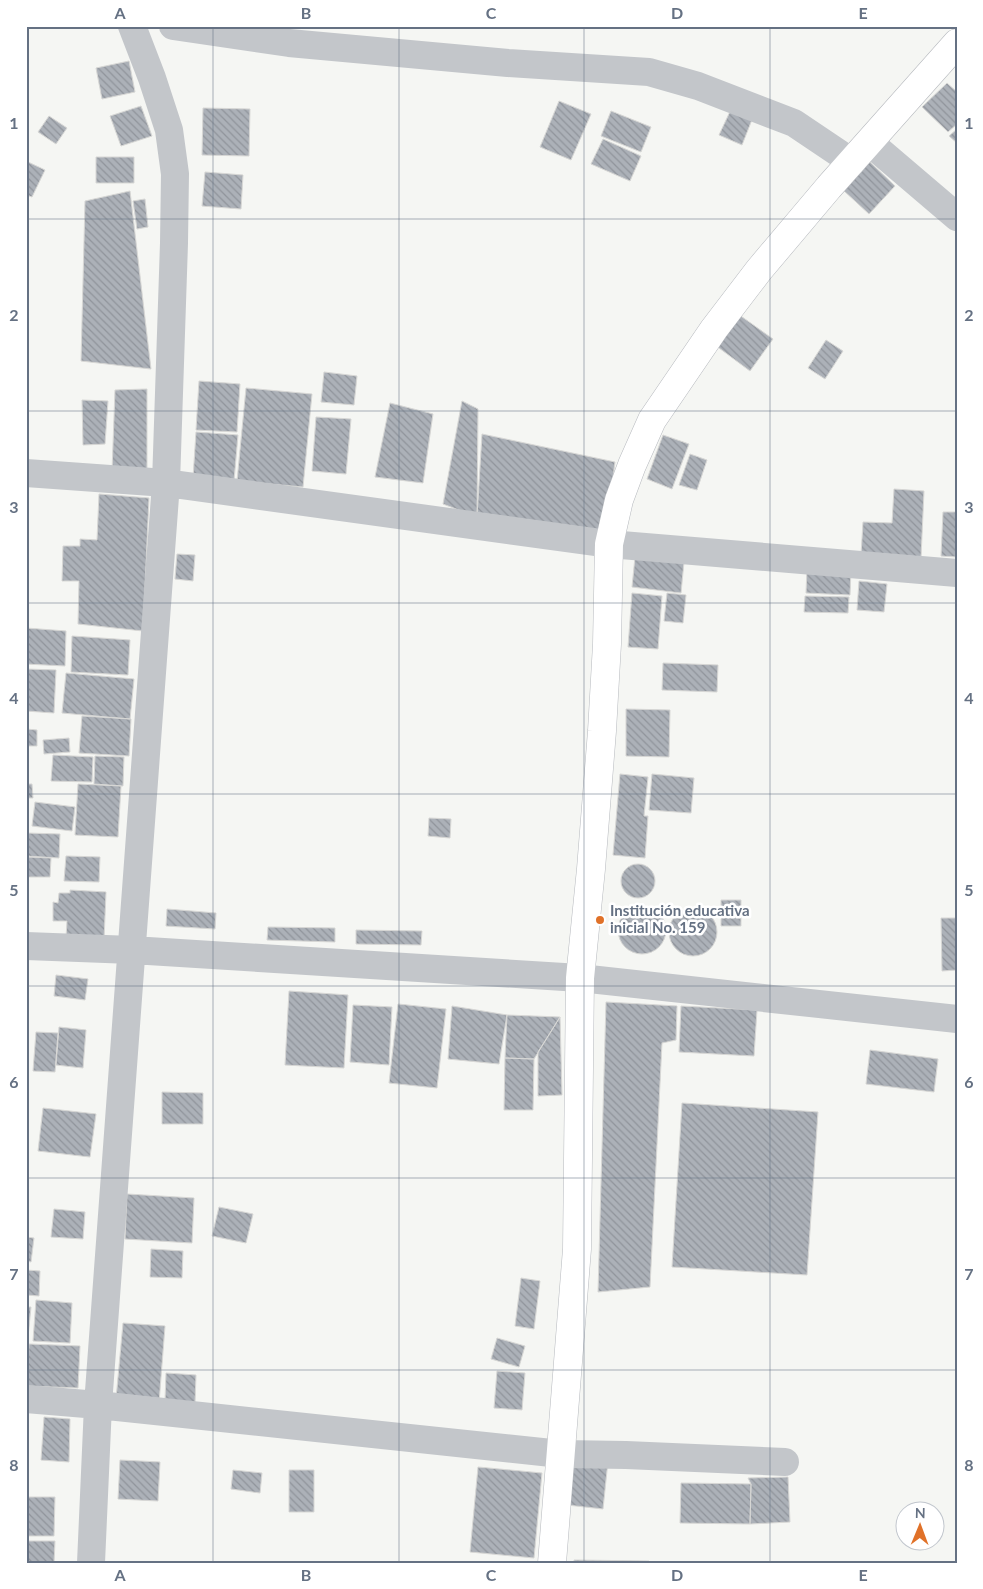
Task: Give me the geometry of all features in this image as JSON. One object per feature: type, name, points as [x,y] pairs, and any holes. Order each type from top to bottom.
[{"type":"main road","points":[[552,1563],[577,1249],[580,978],[602,731],[607,644],[609,544],[619,500],[652,420],[714,329],[759,270],[957,43]]},
{"type":"street","points":[[92,1563],[98,1404],[166,484],[174,243],[175,174],[169,130],[132,26]]},
{"type":"street","points":[[173,26],[289,43],[508,63],[649,72],[698,86],[860,152],[957,217]]},
{"type":"street","points":[[26,474],[166,484],[609,544],[957,573]]},
{"type":"street","points":[[26,946],[132,950],[580,978],[957,1020]]},
{"type":"street","points":[[26,1399],[98,1404],[561,1454],[785,1462]]},
{"type":"building","points":[[129,61],[135,92],[102,99],[96,68]]},
{"type":"building","points":[[947,83],[957,92],[957,124],[948,132],[922,107]]},
{"type":"building","points":[[559,101],[591,114],[571,160],[540,147]]},
{"type":"building","points":[[734,103],[755,112],[742,145],[719,135]]},
{"type":"building","points":[[141,106],[152,136],[121,146],[110,116]]},
{"type":"building","points":[[203,108],[250,109],[249,156],[202,155]]},
{"type":"building","points":[[611,111],[651,127],[641,152],[601,136]]},
{"type":"building","points":[[49,116],[67,128],[56,144],[38,132]]},
{"type":"building","points":[[957,129],[957,143],[949,136]]},
{"type":"building","points":[[603,139],[641,156],[630,181],[591,164]]},
{"type":"building","points":[[96,157],[134,157],[134,183],[96,183]]},
{"type":"building","points":[[26,161],[45,170],[32,197],[26,195]]},
{"type":"building","points":[[869,161],[895,186],[869,214],[842,189]]},
{"type":"building","points":[[205,172],[243,175],[241,209],[202,206]]},
{"type":"building","points":[[130,191],[151,369],[81,361],[85,201]]},
{"type":"building","points":[[145,199],[148,227],[137,229],[133,201]]},
{"type":"building","points":[[738,314],[773,339],[750,371],[715,345]]},
{"type":"building","points":[[826,340],[843,351],[825,379],[808,368]]},
{"type":"building","points":[[324,372],[357,376],[354,405],[321,402]]},
{"type":"building","points":[[199,381],[240,384],[237,432],[196,430]]},
{"type":"building","points":[[246,388],[312,394],[303,487],[237,481]]},
{"type":"building","points":[[147,389],[147,472],[112,472],[115,390]]},
{"type":"building","points":[[82,400],[108,401],[105,444],[83,445]]},
{"type":"building","points":[[462,401],[478,409],[477,517],[443,504]]},
{"type":"building","points":[[390,403],[433,414],[423,483],[375,477]]},
{"type":"building","points":[[316,417],[351,419],[346,474],[312,471]]},
{"type":"building","points":[[196,432],[238,435],[234,481],[193,478]]},
{"type":"building","points":[[482,434],[615,462],[606,533],[477,517]]},
{"type":"building","points":[[663,435],[689,444],[672,489],[647,479]]},
{"type":"building","points":[[690,454],[707,460],[697,490],[679,485]]},
{"type":"building","points":[[894,489],[924,491],[921,558],[861,555],[863,522],[892,523]]},
{"type":"building","points":[[99,494],[149,498],[143,631],[78,624],[79,581],[62,581],[63,546],[80,546],[80,539],[97,540]]},
{"type":"building","points":[[943,512],[957,512],[957,557],[941,556]]},
{"type":"building","points":[[177,554],[195,555],[193,581],[175,579]]},
{"type":"building","points":[[635,557],[684,562],[681,593],[632,587]]},
{"type":"building","points":[[807,567],[851,569],[850,595],[806,593]]},
{"type":"building","points":[[859,581],[887,584],[884,612],[857,610]]},
{"type":"building","points":[[632,593],[662,596],[658,649],[628,647]]},
{"type":"building","points":[[667,593],[686,595],[683,623],[664,621]]},
{"type":"building","points":[[805,596],[849,597],[848,613],[804,612]]},
{"type":"building","points":[[26,628],[66,631],[65,666],[26,664]]},
{"type":"building","points":[[72,636],[130,640],[128,675],[71,672]]},
{"type":"building","points":[[663,663],[718,665],[717,692],[662,690]]},
{"type":"building","points":[[26,669],[56,670],[54,713],[26,711]]},
{"type":"building","points":[[66,673],[134,679],[130,719],[62,713]]},
{"type":"building","points":[[626,709],[670,710],[669,757],[626,756]]},
{"type":"building","points":[[82,716],[131,719],[129,756],[79,753]]},
{"type":"building","points":[[26,729],[37,730],[37,746],[26,746]]},
{"type":"building","points":[[69,738],[70,752],[44,754],[43,740]]},
{"type":"building","points":[[53,755],[93,757],[92,782],[51,781]]},
{"type":"building","points":[[95,756],[124,757],[123,786],[94,784]]},
{"type":"building","points":[[620,774],[648,777],[644,816],[648,816],[645,858],[613,855]]},
{"type":"building","points":[[652,774],[694,778],[691,813],[649,810]]},
{"type":"building","points":[[26,784],[32,784],[33,798],[26,798]]},
{"type":"building","points":[[78,784],[121,786],[118,837],[75,835]]},
{"type":"building","points":[[35,802],[75,807],[72,831],[32,826]]},
{"type":"building","points":[[429,818],[451,819],[450,838],[428,836]]},
{"type":"building","points":[[26,833],[60,834],[59,858],[26,856]]},
{"type":"building","points":[[66,856],[100,857],[99,882],[64,881]]},
{"type":"building","points":[[26,857],[51,858],[50,877],[26,877]]},
{"type":"building","points":[[638,864],[645,865],[650,869],[654,874],[654,888],[650,893],[645,897],[638,898],[631,897],[626,893],[622,888],[621,881],[622,874],[626,869],[631,865]]},
{"type":"building","points":[[70,890],[106,892],[104,940],[66,938],[67,921],[53,921],[53,902],[58,903],[59,893],[70,893]]},
{"type":"building","points":[[721,900],[741,900],[741,926],[721,926]]},
{"type":"building","points":[[642,906],[651,908],[659,913],[664,921],[666,930],[664,939],[659,947],[651,952],[642,954],[633,952],[625,947],[620,939],[618,930],[620,921],[625,913],[633,908]]},
{"type":"building","points":[[688,908],[698,908],[710,915],[717,927],[717,937],[710,949],[698,956],[688,956],[680,952],[673,945],[669,937],[669,927],[673,919],[680,912]]},
{"type":"building","points":[[167,909],[216,913],[215,929],[166,926]]},
{"type":"building","points":[[941,918],[957,918],[957,970],[942,971]]},
{"type":"building","points":[[268,927],[335,928],[335,942],[267,940]]},
{"type":"building","points":[[356,930],[422,931],[421,945],[356,944]]},
{"type":"building","points":[[56,975],[88,979],[85,1000],[54,996]]},
{"type":"building","points":[[289,991],[348,995],[344,1068],[285,1065]]},
{"type":"building","points":[[606,1002],[677,1006],[676,1040],[662,1043],[650,1287],[598,1292]]},
{"type":"building","points":[[398,1004],[446,1009],[437,1088],[389,1083]]},
{"type":"building","points":[[353,1005],[392,1007],[389,1065],[350,1062]]},
{"type":"building","points":[[452,1006],[507,1015],[499,1064],[448,1059]]},
{"type":"building","points":[[681,1006],[757,1010],[754,1056],[679,1052]]},
{"type":"building","points":[[507,1015],[560,1017],[534,1059],[505,1058]]},
{"type":"building","points":[[560,1017],[562,1095],[538,1096],[538,1052]]},
{"type":"building","points":[[59,1027],[86,1030],[83,1068],[56,1065]]},
{"type":"building","points":[[36,1032],[58,1033],[55,1072],[33,1071]]},
{"type":"building","points":[[870,1050],[938,1059],[934,1092],[866,1084]]},
{"type":"building","points":[[505,1058],[534,1059],[533,1110],[504,1110]]},
{"type":"building","points":[[162,1092],[203,1093],[203,1124],[162,1124]]},
{"type":"building","points":[[682,1103],[818,1112],[807,1275],[672,1267]]},
{"type":"building","points":[[43,1108],[96,1114],[90,1157],[38,1151]]},
{"type":"building","points":[[127,1194],[194,1198],[192,1243],[125,1239]]},
{"type":"building","points":[[219,1207],[253,1214],[246,1243],[212,1236]]},
{"type":"building","points":[[54,1209],[85,1212],[83,1239],[51,1237]]},
{"type":"building","points":[[26,1237],[34,1238],[31,1262],[26,1261]]},
{"type":"building","points":[[151,1249],[183,1251],[182,1278],[150,1277]]},
{"type":"building","points":[[26,1270],[40,1271],[39,1296],[26,1295]]},
{"type":"building","points":[[521,1278],[540,1281],[534,1329],[515,1326]]},
{"type":"building","points":[[36,1300],[72,1303],[70,1343],[33,1341]]},
{"type":"building","points":[[26,1307],[31,1307],[28,1337],[26,1337]]},
{"type":"building","points":[[123,1323],[165,1326],[159,1403],[116,1399]]},
{"type":"building","points":[[497,1338],[525,1346],[519,1367],[491,1359]]},
{"type":"building","points":[[29,1344],[80,1346],[78,1388],[27,1386]]},
{"type":"building","points":[[497,1371],[525,1373],[522,1410],[494,1408]]},
{"type":"building","points":[[166,1373],[196,1375],[195,1403],[165,1401]]},
{"type":"building","points":[[44,1417],[70,1419],[69,1462],[41,1460]]},
{"type":"building","points":[[572,1457],[608,1461],[603,1509],[567,1505]]},
{"type":"building","points":[[120,1460],[160,1462],[158,1501],[118,1499]]},
{"type":"building","points":[[478,1467],[542,1473],[534,1558],[470,1552]]},
{"type":"building","points":[[233,1470],[262,1473],[260,1493],[231,1489]]},
{"type":"building","points":[[289,1470],[314,1470],[314,1512],[289,1512]]},
{"type":"building","points":[[788,1477],[790,1522],[750,1524],[751,1484],[748,1478]]},
{"type":"building","points":[[681,1483],[751,1484],[750,1524],[680,1523]]},
{"type":"building","points":[[26,1497],[55,1497],[54,1536],[26,1536]]},
{"type":"building","points":[[26,1541],[55,1541],[54,1563],[26,1563]]},
{"type":"building","points":[[574,1560],[649,1561],[649,1563],[574,1563]]},
{"type":"place","name":"Institución educativa inicial No. 159","points":[[600,920]]}]
